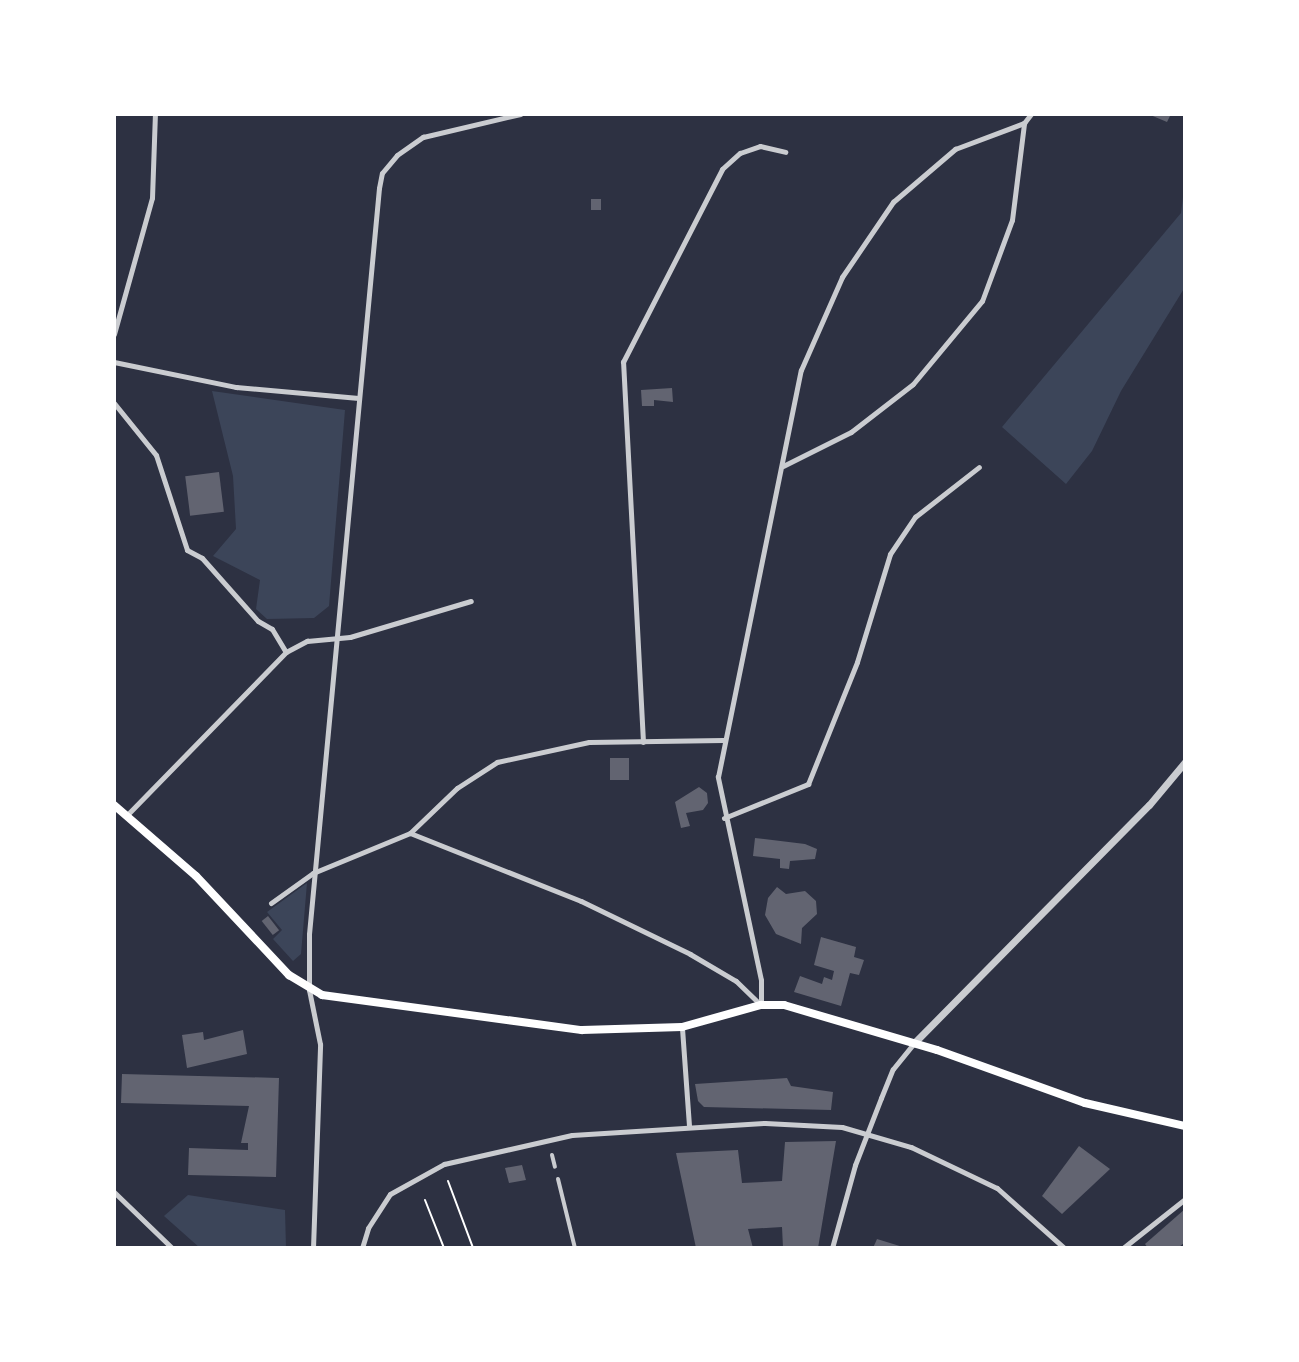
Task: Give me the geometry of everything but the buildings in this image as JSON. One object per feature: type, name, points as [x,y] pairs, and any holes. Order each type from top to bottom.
[{"type":"main road","points":[[114,805],[196,876],[309,990],[353,1002],[549,1027],[682,1027],[761,1005],[811,1009],[1085,1103],[1185,1126]]},
{"type":"street","points":[[114,334],[152,198],[155,114]]},
{"type":"street","points":[[313,1248],[320,1044],[309,990],[313,873],[333,639],[382,173],[423,137],[520,114]]},
{"type":"street","points":[[761,1005],[761,980],[724,818],[718,777],[723,740],[801,370],[830,300],[862,245],[908,185],[941,158],[1024,123],[1031,114]]},
{"type":"street","points":[[782,467],[851,432],[904,391],[982,301],[1012,220],[1024,123]]},
{"type":"street","points":[[643,742],[623,362],[722,169],[760,146],[785,152]]},
{"type":"street","points":[[114,362],[236,387],[359,398]]},
{"type":"street","points":[[114,403],[156,455],[187,550],[202,558],[258,621],[272,629],[286,652]]},
{"type":"street","points":[[724,818],[808,784],[854,669],[890,554],[915,517],[979,467]]},
{"type":"street","points":[[126,816],[286,652],[307,641],[333,639],[471,601]]},
{"type":"street","points":[[271,903],[313,873],[410,833],[457,788],[497,762],[589,742],[723,740]]},
{"type":"street","points":[[832,1248],[893,1069],[914,1043],[1149,805],[1185,762]]},
{"type":"street","points":[[410,833],[581,901],[690,954],[736,981],[761,1005]]},
{"type":"street","points":[[682,1027],[689,1126]]},
{"type":"street","points":[[362,1248],[368,1228],[390,1194],[444,1164],[548,1138],[689,1126],[826,1126],[869,1134],[986,1181],[1064,1248]]},
{"type":"street","points":[[552,1155],[555,1167]]},
{"type":"street","points":[[558,1179],[575,1248]]},
{"type":"street","points":[[114,1192],[172,1248]]},
{"type":"street","points":[[1123,1248],[1185,1199]]},
{"type":"path","points":[[448,1181],[473,1248]]},
{"type":"path","points":[[425,1200],[444,1248]]},
{"type":"shaded area","points":[[1185,181],[1185,287],[1121,391],[1092,451],[1066,484],[1002,427],[1181,213]]},
{"type":"shaded area","points":[[212,391],[345,410],[329,606],[314,618],[267,619],[256,609],[260,580],[213,556],[236,529],[233,476]]},
{"type":"shaded area","points":[[307,883],[301,954],[293,961],[273,939],[282,930],[267,912]]},
{"type":"shaded area","points":[[188,1195],[285,1210],[286,1248],[200,1248],[164,1216]]}]
